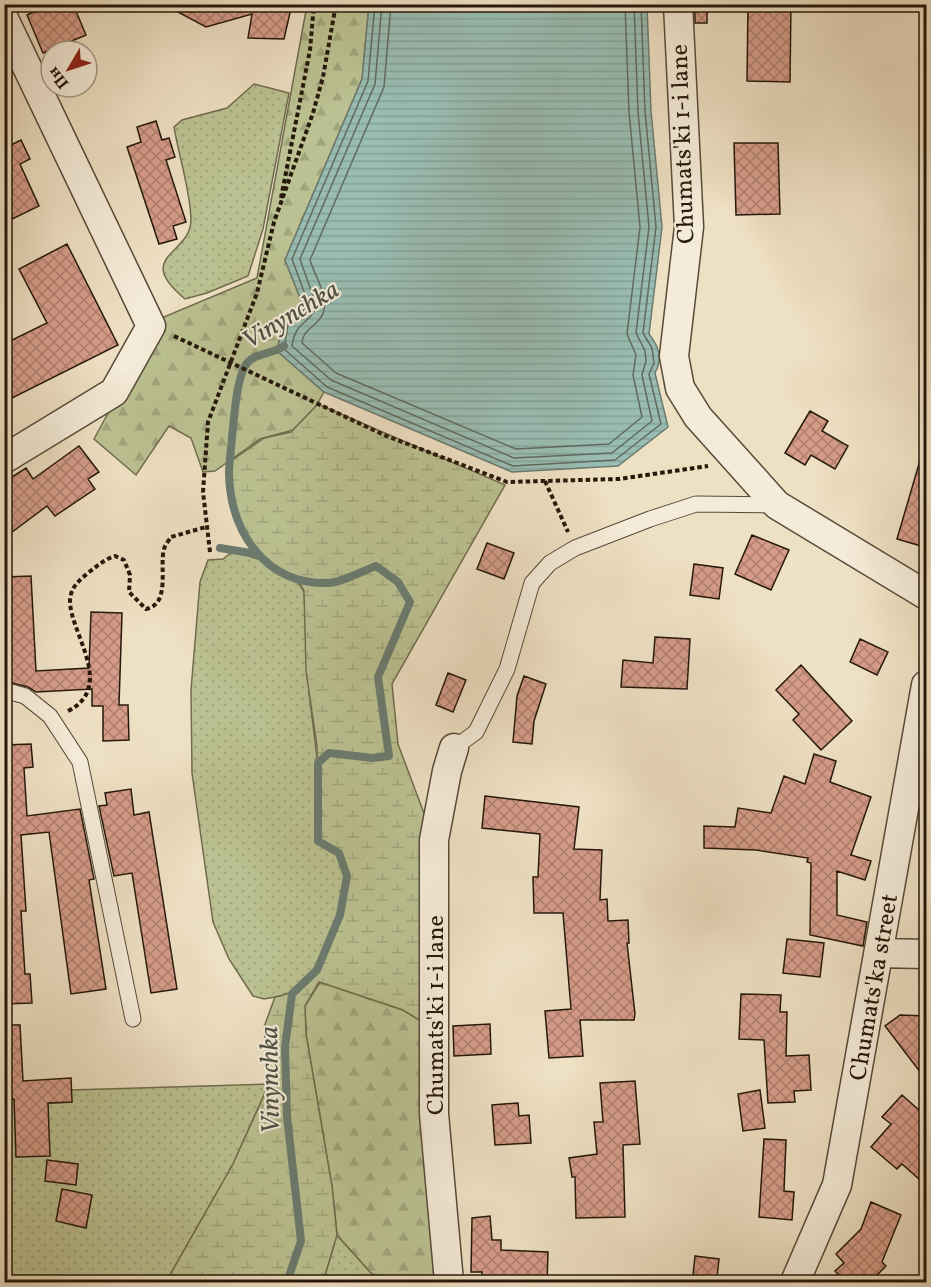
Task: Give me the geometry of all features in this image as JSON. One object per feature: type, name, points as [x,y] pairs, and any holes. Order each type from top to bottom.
[{"type":"street","name":"Chumats'ki 1-i lane","points":[[678,4],[689,227],[674,356],[680,388],[698,417],[777,505],[927,595]]},
{"type":"street","points":[[4,19],[151,326],[114,392],[4,459]]},
{"type":"street","name":"Chumats'ka street","points":[[795,1282],[837,1185],[927,685]]},
{"type":"street","name":"Chumats'ki 1-i lane","points":[[449,1282],[434,1114],[434,840],[447,771],[454,748]]},
{"type":"street","points":[[879,953],[927,954]]},
{"type":"lane","points":[[454,748],[476,732],[507,669],[532,584],[550,563],[575,548],[696,504],[777,505]]},
{"type":"lane","points":[[4,690],[25,696],[50,716],[80,762],[133,1019]]},
{"type":"path","points":[[210,552],[203,492],[208,422],[232,365],[243,327],[257,293],[279,208],[307,66],[314,4]]},
{"type":"path","points":[[279,208],[324,77],[336,4]]},
{"type":"path","points":[[151,326],[384,435],[507,482],[619,479],[739,461]]},
{"type":"path","points":[[545,481],[575,548]]},
{"type":"path","points":[[50,716],[79,705],[86,697],[87,655],[72,611],[70,596],[76,583],[99,564],[116,556],[124,560],[128,566],[129,592],[146,609],[153,608],[160,600],[164,548],[171,537],[206,527]]},
{"type":"green space","points":[[307,5],[369,5],[362,79],[285,260],[303,305],[283,322],[277,351],[324,392],[315,408],[293,430],[260,439],[215,471],[203,472],[191,438],[169,426],[136,475],[94,439],[159,319],[257,278]]},
{"type":"green space","points":[[254,84],[289,93],[263,229],[248,276],[207,293],[185,299],[170,284],[164,273],[164,264],[168,256],[189,231],[191,219],[174,127],[182,120],[227,108]]},
{"type":"green space","points":[[318,404],[505,485],[392,684],[398,744],[434,840],[434,1029],[403,1010],[319,982],[305,1006],[306,1034],[332,1186],[337,1235],[323,1282],[166,1282],[233,1164],[269,1084],[264,1027],[275,997],[298,988],[317,971],[332,938],[345,895],[347,874],[339,853],[318,841],[317,746],[306,671],[304,591],[298,580],[259,558],[234,510],[231,461],[264,438],[291,432]]},
{"type":"green space","points":[[233,551],[282,570],[291,576],[304,591],[309,693],[317,757],[318,841],[339,853],[347,876],[340,915],[317,970],[292,994],[264,999],[253,996],[229,959],[213,922],[192,773],[191,690],[200,582],[208,560],[223,559]]},
{"type":"green space","points":[[320,982],[403,1010],[434,1029],[449,1282],[415,1282],[372,1274],[337,1235],[332,1186],[306,1034],[305,1006]]},
{"type":"green space","points":[[269,1084],[233,1164],[166,1282],[5,1282],[5,1100],[22,1099],[23,1105],[72,1102],[71,1090]]},
{"type":"green space","points":[[337,1235],[372,1274],[415,1282],[323,1282]]},
{"type":"water","points":[[369,5],[647,5],[651,111],[662,227],[649,334],[659,353],[655,373],[668,427],[618,466],[512,472],[324,392],[277,351],[283,322],[303,305],[285,260],[362,79]]},
{"type":"building","points":[[52,4],[73,4],[86,35],[76,39],[39,39],[39,44],[27,15]]},
{"type":"building","points":[[163,4],[292,4],[284,39],[248,38],[252,14],[206,27]]},
{"type":"building","points":[[695,4],[707,4],[707,23],[695,23]]},
{"type":"building","points":[[748,4],[791,4],[790,82],[747,81]]},
{"type":"building","points":[[156,121],[162,140],[169,138],[175,157],[166,160],[186,222],[173,226],[177,239],[159,244],[127,147],[141,142],[137,127]]},
{"type":"building","points":[[4,131],[11,145],[21,140],[30,159],[20,164],[39,206],[4,223]]},
{"type":"building","points":[[734,143],[778,143],[780,214],[736,215]]},
{"type":"building","points":[[67,244],[118,345],[12,398],[4,383],[4,344],[47,323],[19,269]]},
{"type":"building","points":[[810,411],[828,421],[822,431],[848,446],[835,469],[811,455],[805,465],[785,453]]},
{"type":"building","points":[[79,446],[99,472],[88,479],[95,489],[55,516],[47,506],[4,538],[4,482],[26,468],[33,479]]},
{"type":"building","points":[[921,457],[927,457],[927,527],[921,546],[897,539]]},
{"type":"building","points":[[752,535],[789,550],[771,590],[735,574]]},
{"type":"building","points":[[487,543],[514,553],[504,579],[477,569]]},
{"type":"building","points":[[694,564],[723,568],[719,599],[690,595]]},
{"type":"building","points":[[31,576],[36,671],[89,668],[91,612],[122,613],[119,705],[128,705],[129,740],[103,741],[103,706],[92,706],[92,689],[36,692],[28,687],[4,681],[5,577]]},
{"type":"building","points":[[655,637],[690,639],[687,689],[621,687],[623,660],[653,663]]},
{"type":"building","points":[[860,639],[888,652],[877,675],[850,662]]},
{"type":"building","points":[[801,665],[852,721],[821,750],[793,720],[799,714],[776,690]]},
{"type":"building","points":[[448,673],[466,680],[453,712],[436,705]]},
{"type":"building","points":[[524,676],[546,684],[534,721],[532,744],[513,742],[517,696]]},
{"type":"building","points":[[31,744],[33,767],[24,768],[27,816],[80,809],[94,879],[89,880],[106,989],[71,994],[49,832],[21,835],[26,911],[21,911],[25,974],[30,974],[32,1003],[4,1004],[4,745]]},
{"type":"building","points":[[814,754],[836,761],[830,782],[871,797],[851,855],[871,861],[865,880],[837,871],[837,915],[867,922],[863,946],[810,935],[811,863],[807,862],[808,858],[756,850],[704,848],[704,826],[735,827],[738,808],[771,813],[784,776],[805,784]]},
{"type":"building","points":[[131,789],[134,815],[149,812],[177,989],[151,993],[132,873],[114,876],[99,806],[107,805],[105,793]]},
{"type":"building","points":[[485,796],[579,807],[574,849],[602,850],[600,900],[607,899],[608,921],[628,920],[629,943],[627,943],[635,1014],[634,1020],[580,1020],[583,1056],[549,1058],[545,1011],[571,1009],[563,913],[534,913],[533,877],[538,877],[540,834],[482,828]]},
{"type":"building","points":[[787,939],[824,943],[820,977],[783,973]]},
{"type":"building","points":[[741,994],[781,995],[780,1012],[787,1012],[786,1056],[809,1055],[811,1090],[794,1091],[795,1102],[768,1103],[764,1040],[739,1039]]},
{"type":"building","points":[[900,1015],[927,1016],[927,1081],[885,1026]]},
{"type":"building","points":[[490,1024],[491,1054],[454,1056],[453,1026]]},
{"type":"building","points":[[4,1025],[20,1025],[23,1081],[71,1078],[72,1102],[48,1103],[50,1156],[16,1157],[14,1099],[4,1100]]},
{"type":"building","points":[[635,1081],[640,1144],[623,1145],[625,1217],[576,1218],[575,1177],[572,1177],[569,1158],[597,1154],[594,1122],[603,1122],[600,1083]]},
{"type":"building","points":[[760,1090],[765,1128],[743,1131],[738,1094]]},
{"type":"building","points":[[902,1095],[927,1117],[927,1186],[902,1164],[897,1169],[871,1147],[891,1124],[882,1117]]},
{"type":"building","points":[[518,1103],[519,1116],[529,1115],[531,1143],[495,1145],[492,1105]]},
{"type":"building","points":[[764,1139],[786,1140],[784,1191],[794,1192],[792,1220],[759,1217]]},
{"type":"building","points":[[47,1160],[78,1164],[76,1185],[45,1181]]},
{"type":"building","points":[[62,1189],[92,1195],[86,1228],[56,1221]]},
{"type":"building","points":[[871,1202],[901,1215],[882,1262],[886,1266],[870,1282],[846,1282],[835,1271],[844,1263],[836,1254],[861,1229]]},
{"type":"building","points":[[490,1216],[492,1240],[501,1240],[501,1250],[548,1252],[547,1282],[482,1282],[482,1272],[471,1272],[472,1218]]},
{"type":"building","points":[[695,1256],[719,1259],[717,1278],[693,1275]]},
{"type":"waterway","name":"Vinynchka","points":[[284,346],[248,361],[237,391],[229,475],[231,496],[245,535],[256,552],[270,565],[287,575],[307,581],[329,583],[376,566],[398,582],[410,602],[378,677],[389,756],[373,758],[329,753],[318,763],[318,841],[339,853],[347,876],[340,915],[317,970],[292,994],[285,1047],[287,1116],[301,1241],[287,1282]]},
{"type":"waterway","points":[[220,548],[257,554]]}]
